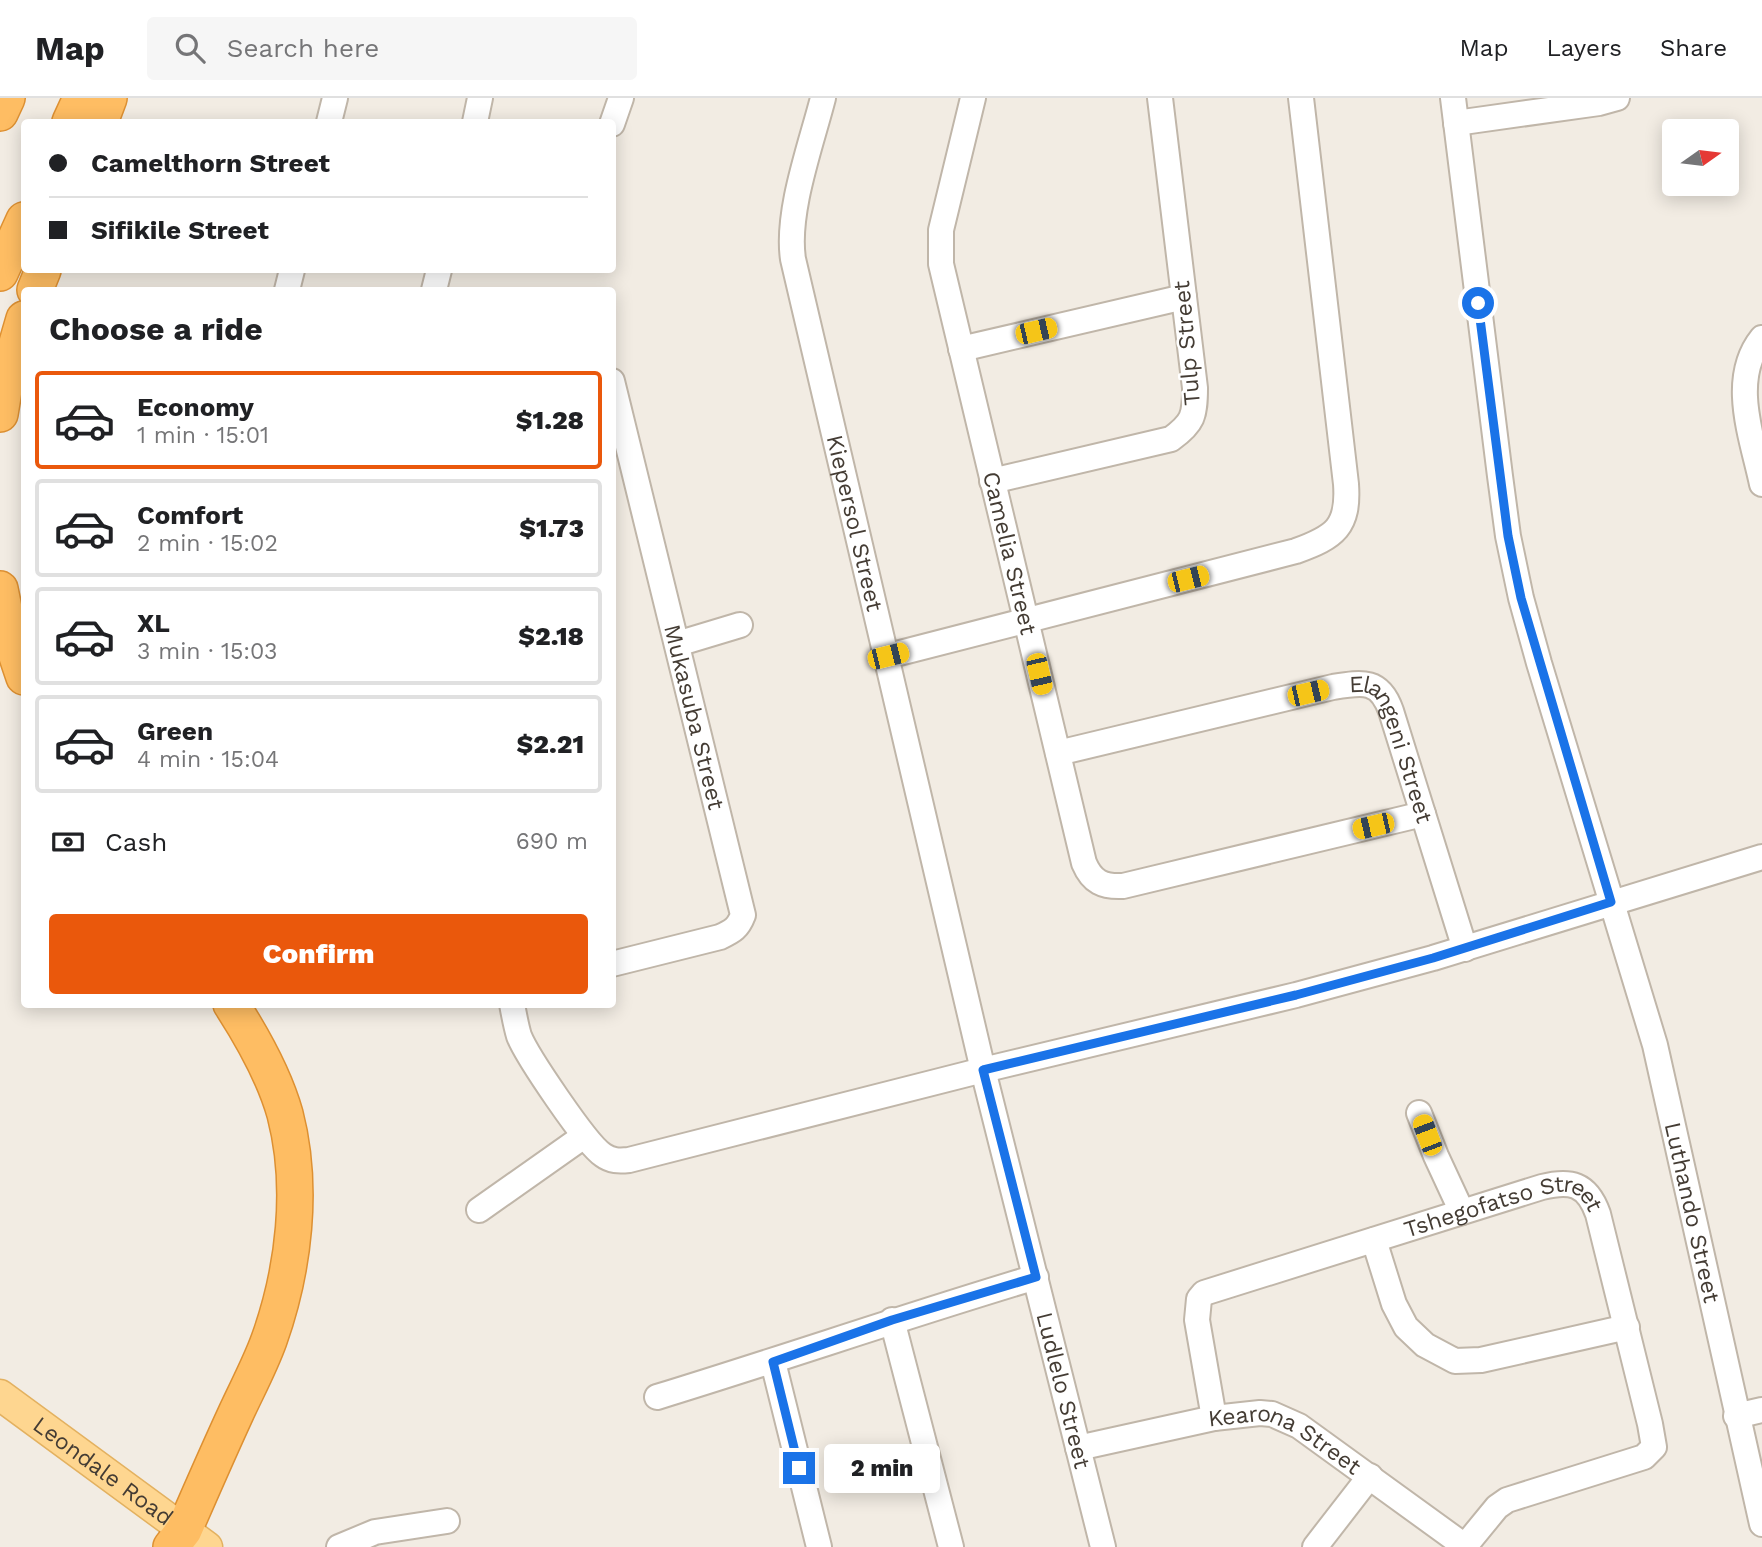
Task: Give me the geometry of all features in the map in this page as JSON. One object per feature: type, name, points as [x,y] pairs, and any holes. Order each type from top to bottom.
[{"type":"highway","points":[[0,113],[7,98]]},
{"type":"highway","points":[[71,119],[81,98]]},
{"type":"highway","points":[[101,119],[110,98]]},
{"type":"highway","points":[[0,273],[21,227]]},
{"type":"highway","points":[[0,414],[7,374],[21,329]]},
{"type":"highway","points":[[0,589],[9,633],[21,668]]},
{"type":"highway","points":[[188,1541],[269,1341],[287,1277],[294,1224],[291,1143],[285,1114],[275,1085],[234,1008]]},
{"type":"main road","name":"Leondale Road","points":[[0,1395],[188,1541]]},
{"type":"street","points":[[330,119],[335,98]]},
{"type":"street","points":[[614,119],[621,98]]},
{"type":"street","name":"Kiepersol Street","points":[[823,98],[793,212],[791,244],[983,1070]]},
{"type":"street","name":"Camelia Street","points":[[973,98],[941,230],[941,264],[1084,863],[1089,874],[1098,883],[1110,887],[1123,886],[1423,814]]},
{"type":"street","name":"Tulp Street","points":[[992,481],[1171,439],[1192,419],[1195,398],[1160,98]]},
{"type":"street","points":[[888,656],[1296,551],[1330,536],[1344,519],[1346,484],[1301,98]]},
{"type":"street","name":"Luthando Street","points":[[1453,98],[1508,536],[1521,598],[1655,1045],[1762,1524]]},
{"type":"street","points":[[1456,123],[1599,103],[1617,98]]},
{"type":"street","points":[[961,349],[1184,297]]},
{"type":"street","points":[[1762,338],[1746,368],[1745,395],[1762,484]]},
{"type":"street","name":"Mukasuba Street","points":[[616,397],[743,915],[740,924],[733,931],[720,937],[616,963]]},
{"type":"street","points":[[677,644],[740,625]]},
{"type":"street","name":"Elangeni Street","points":[[1058,753],[1333,687],[1363,684],[1378,688],[1388,702],[1465,949]]},
{"type":"street","points":[[513,1008],[520,1037],[529,1054],[584,1136],[604,1156],[615,1161],[629,1160],[983,1070],[1296,995],[1465,949],[1762,857]]},
{"type":"street","name":"Ludlelo Street","points":[[983,1070],[1104,1547]]},
{"type":"street","points":[[1419,1113],[1462,1212]]},
{"type":"street","points":[[479,1210],[584,1136]]},
{"type":"street","name":"Tshegofatso Street","points":[[1214,1418],[1197,1320],[1199,1299],[1212,1290],[1558,1183],[1574,1184],[1595,1205],[1653,1437],[1652,1451],[1638,1459],[1507,1500],[1497,1507],[1465,1547]]},
{"type":"street","points":[[1374,1240],[1394,1304],[1406,1327],[1425,1345],[1454,1361],[1481,1360],[1626,1327]]},
{"type":"street","points":[[657,1397],[773,1362],[892,1320],[1036,1277]]},
{"type":"street","points":[[892,1320],[951,1547]]},
{"type":"street","points":[[773,1362],[819,1547]]},
{"type":"street","points":[[1737,1416],[1762,1410]]},
{"type":"street","name":"Kearona Street","points":[[1078,1448],[1214,1418],[1260,1413],[1286,1419],[1370,1476],[1465,1547]]},
{"type":"street","points":[[1315,1547],[1370,1476]]},
{"type":"street","points":[[339,1547],[375,1532],[447,1521]]},
{"type":"route","points":[[799,1468],[773,1362],[892,1320],[1036,1277],[983,1070],[1296,995],[1465,949],[1611,902],[1521,598],[1508,536],[1478,303]]}]
